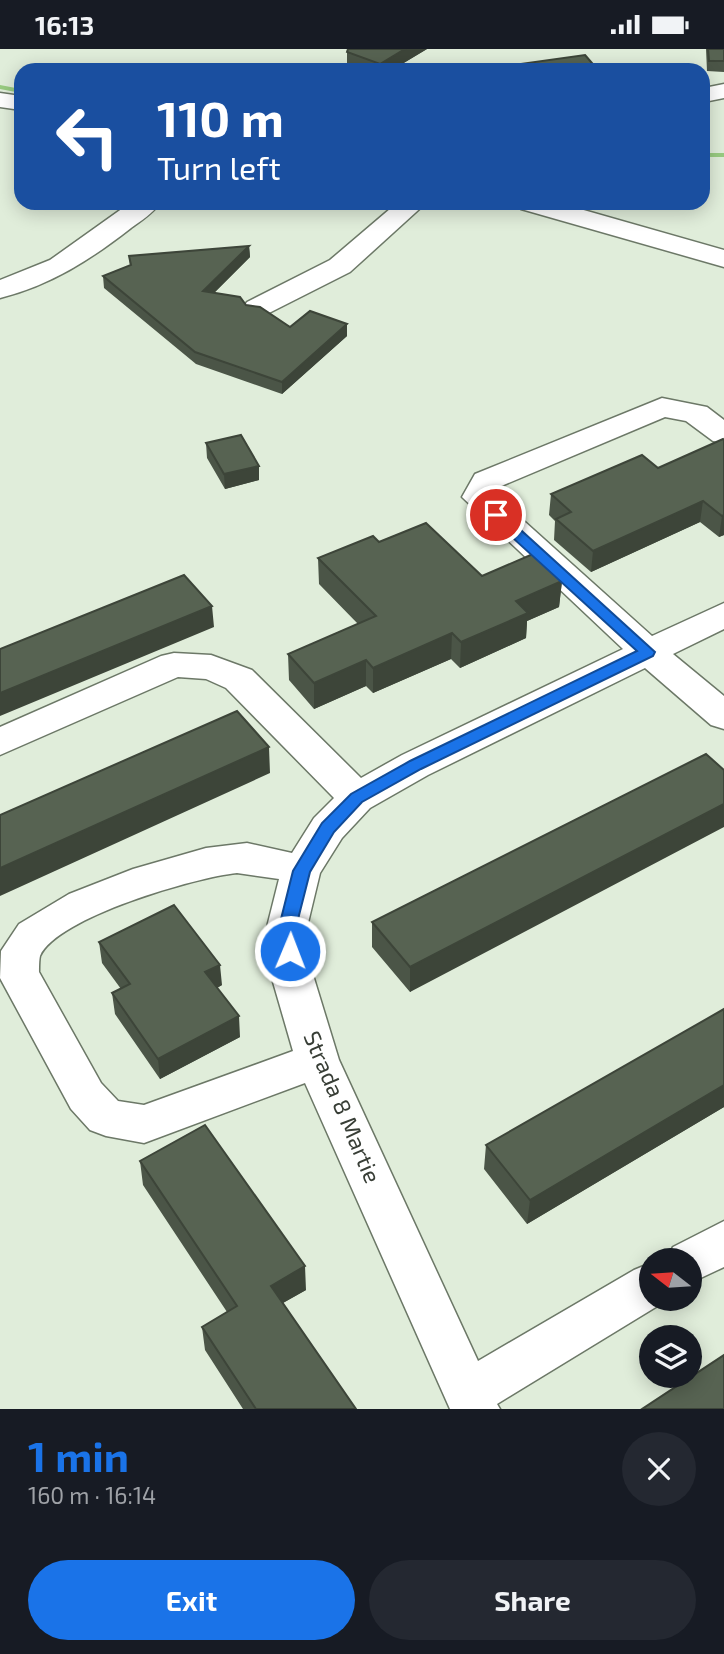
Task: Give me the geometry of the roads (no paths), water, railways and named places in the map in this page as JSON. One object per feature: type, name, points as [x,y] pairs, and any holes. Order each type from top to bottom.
[{"type":"street","points":[[0,289],[41,276],[66,264],[138,210]]},
{"type":"street","points":[[257,308],[340,266],[405,210]]},
{"type":"street","points":[[554,210],[724,259]]},
{"type":"street","points":[[724,434],[696,414],[662,407],[486,481],[478,498],[648,652],[724,716]]},
{"type":"street","name":"Strada 8 Martie","points":[[472,1401],[317,1060],[292,975],[287,927],[301,871],[328,828],[357,798],[415,765],[724,615]]},
{"type":"street","points":[[0,742],[174,665],[211,667],[239,679],[357,798]]},
{"type":"street","points":[[301,871],[263,860],[229,858],[115,888],[44,926],[21,951],[18,973],[86,1096],[106,1117],[144,1124],[317,1060]]},
{"type":"street","points":[[702,1255],[724,1242]]},
{"type":"street","points":[[472,1401],[639,1293]]},
{"type":"waterway","points":[[0,87],[14,90]]},
{"type":"waterway","points":[[710,155],[724,155]]}]
